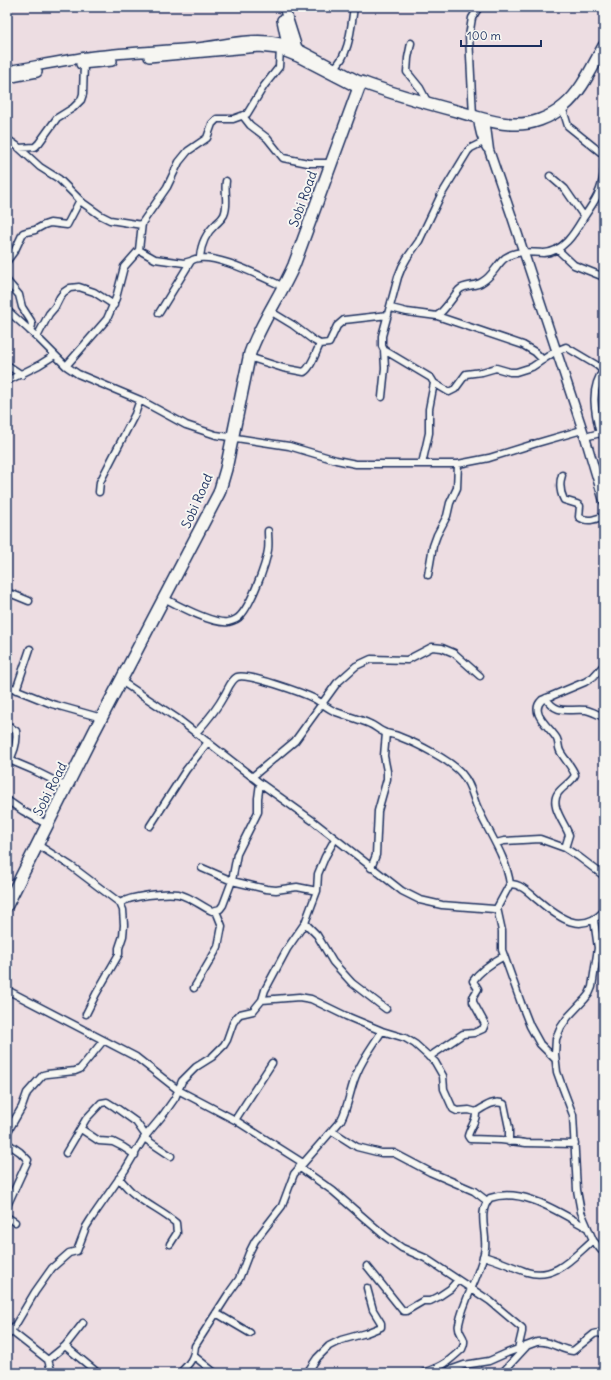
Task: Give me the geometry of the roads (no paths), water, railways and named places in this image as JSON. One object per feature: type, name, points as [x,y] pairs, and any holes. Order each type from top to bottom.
[{"type":"highway","points":[[360,85],[397,101],[480,120],[523,124],[534,122],[553,114],[566,104],[576,93],[604,46]]},
{"type":"highway","points":[[360,85],[513,129],[524,129],[546,123],[564,113],[574,104],[588,86],[604,57]]},
{"type":"highway","name":"Sobi Road","points":[[7,905],[10,891],[38,845],[219,493],[226,469],[249,356],[256,337],[284,287],[294,265],[360,85]]},
{"type":"main road","points":[[279,7],[285,48]]},
{"type":"main road","points":[[284,7],[298,53],[360,85]]},
{"type":"main road","points":[[7,71],[94,56],[197,47],[254,40],[271,40],[285,48],[334,68],[360,85]]},
{"type":"main road","points":[[7,78],[84,64],[135,58],[174,56],[259,47],[285,48]]},
{"type":"street","points":[[334,68],[343,56],[348,42],[354,7]]},
{"type":"street","points":[[478,7],[472,18],[469,36],[480,120],[480,132],[483,142],[489,150]]},
{"type":"street","points":[[411,43],[407,72],[420,88],[428,104]]},
{"type":"street","points":[[66,366],[107,319],[114,305],[124,267],[139,250],[142,225],[167,187],[182,157],[207,138],[212,124],[217,119],[233,119],[247,114],[264,86],[279,67],[285,48]]},
{"type":"street","points":[[20,148],[35,147],[39,144],[57,118],[73,108],[81,100],[83,94],[84,64]]},
{"type":"street","points":[[564,113],[568,126],[604,155]]},
{"type":"street","points":[[243,116],[250,125],[267,138],[283,158],[308,163],[331,163]]},
{"type":"street","points":[[480,120],[604,500]]},
{"type":"street","points":[[7,139],[20,148],[40,167],[59,179],[80,200],[100,215],[110,220],[142,225]]},
{"type":"street","points":[[382,397],[385,368],[382,336],[398,277],[407,258],[425,230],[440,197],[468,151],[483,142]]},
{"type":"street","points":[[437,316],[460,290],[465,287],[480,284],[491,276],[504,259],[523,251],[543,253],[550,252],[562,246],[571,236],[597,197],[602,185],[604,171]]},
{"type":"street","points":[[550,176],[565,189],[584,217]]},
{"type":"street","points":[[200,257],[203,241],[225,214],[226,181]]},
{"type":"street","points":[[7,261],[15,250],[23,234],[26,232],[35,230],[50,223],[67,225],[80,200]]},
{"type":"street","points":[[557,249],[574,265],[604,277]]},
{"type":"street","points":[[139,250],[155,259],[184,263],[195,258],[209,258],[248,270],[284,287]]},
{"type":"street","points":[[159,313],[191,261]]},
{"type":"street","points":[[7,281],[19,295],[22,307],[31,321],[32,325],[30,331]]},
{"type":"street","points":[[37,337],[49,314],[56,307],[60,297],[70,288],[79,287],[94,292],[114,305]]},
{"type":"street","points":[[390,308],[437,316],[523,345],[535,352],[543,360]]},
{"type":"street","points":[[7,310],[66,366],[78,374],[140,400],[192,428],[216,435],[288,446],[336,460],[356,464],[458,464],[489,458],[537,443],[583,434],[602,433],[594,402],[597,383],[599,377],[604,371],[567,348],[556,351],[532,367],[516,372],[496,368],[468,374],[455,389],[449,392],[434,384],[431,378],[384,350]]},
{"type":"street","points":[[270,311],[320,344],[329,343],[337,326],[344,320],[388,315]]},
{"type":"street","points":[[249,356],[276,366],[304,372],[308,370],[320,344]]},
{"type":"street","points":[[7,382],[22,375],[55,355]]},
{"type":"street","points":[[7,365],[22,375]]},
{"type":"street","points":[[422,464],[430,433],[429,409],[434,384]]},
{"type":"street","points":[[99,492],[100,482],[135,414],[140,400]]},
{"type":"street","points":[[428,574],[433,546],[447,516],[450,503],[457,488],[458,464]]},
{"type":"street","points":[[562,475],[559,482],[562,496],[564,500],[580,506],[579,518],[588,520],[604,516]]},
{"type":"street","points":[[164,598],[203,616],[221,622],[235,620],[242,615],[259,580],[268,550],[268,532]]},
{"type":"street","points":[[7,596],[12,594],[29,601]]},
{"type":"street","points":[[252,777],[295,741],[337,684],[356,666],[371,659],[408,660],[432,647],[442,648],[454,653],[480,676]]},
{"type":"street","points":[[16,690],[30,649]]},
{"type":"street","points":[[565,848],[569,834],[559,813],[556,801],[559,792],[569,784],[575,774],[560,750],[556,738],[541,719],[537,709],[542,700],[593,678],[604,665]]},
{"type":"street","points":[[196,733],[210,718],[233,680],[238,677],[247,677],[276,684],[316,700],[334,712],[370,724],[386,733],[400,736],[428,750],[462,773],[470,785],[476,804],[496,843],[508,875],[510,884],[497,908],[502,931],[502,950],[530,1026],[540,1044],[555,1060]]},
{"type":"street","points":[[121,681],[178,719],[402,891],[420,900],[442,905],[484,909],[497,908]]},
{"type":"street","points":[[7,686],[52,704],[102,718]]},
{"type":"street","points":[[546,698],[550,705],[558,709],[586,710],[604,717]]},
{"type":"street","points":[[7,725],[16,731],[17,738],[8,762],[33,770],[67,788]]},
{"type":"street","points":[[371,868],[376,855],[378,811],[387,779],[384,756],[386,733]]},
{"type":"street","points":[[150,826],[186,770],[208,742]]},
{"type":"street","points":[[120,903],[123,900],[146,895],[178,894],[193,900],[212,911],[220,909],[232,881],[237,854],[258,812],[260,783]]},
{"type":"street","points":[[7,800],[48,825]]},
{"type":"street","points":[[496,843],[504,841],[537,839],[565,848],[604,876]]},
{"type":"street","points":[[52,1373],[48,1360],[31,1346],[9,1334],[34,1292],[52,1268],[69,1253],[77,1251],[86,1227],[135,1155],[145,1137],[175,1098],[182,1081],[212,1057],[224,1045],[237,1017],[240,1014],[253,1011],[262,1000],[288,949],[305,923],[317,891],[318,874],[325,857],[335,840]]},
{"type":"street","points":[[38,845],[71,866],[120,903],[123,910],[124,925],[119,954],[86,1014]]},
{"type":"street","points":[[202,868],[232,881],[266,889],[276,890],[298,887],[317,891]]},
{"type":"street","points":[[510,884],[522,887],[555,913],[568,921],[578,924],[594,920],[604,911]]},
{"type":"street","points":[[194,988],[218,947],[222,926],[216,911]]},
{"type":"street","points":[[594,920],[598,948],[592,987],[586,999],[568,1017],[561,1027],[556,1039],[555,1060],[562,1086],[573,1115],[575,1166],[579,1203],[586,1226],[593,1240],[601,1250],[604,1251]]},
{"type":"street","points":[[305,923],[317,935],[333,962],[352,983],[386,1009]]},
{"type":"street","points":[[429,1057],[464,1034],[474,1034],[483,1029],[485,1024],[473,1002],[473,997],[478,989],[473,981],[491,964],[504,956]]},
{"type":"street","points":[[7,990],[136,1057],[178,1090],[235,1120],[301,1165],[391,1240],[402,1248],[425,1258],[490,1301],[522,1328],[518,1349]]},
{"type":"street","points":[[262,1000],[299,997],[311,999],[382,1031],[405,1038],[415,1044],[429,1057],[443,1076],[444,1089],[453,1109],[457,1111],[469,1110],[476,1112],[487,1105],[496,1102],[504,1104],[509,1142]]},
{"type":"street","points":[[180,1373],[194,1356],[195,1346],[229,1293],[240,1279],[255,1241],[282,1206],[289,1183],[301,1165],[344,1114],[357,1071],[382,1031]]},
{"type":"street","points":[[7,1133],[22,1107],[27,1094],[43,1075],[75,1071],[82,1066],[103,1041]]},
{"type":"street","points":[[235,1120],[272,1063]]},
{"type":"street","points":[[66,1153],[94,1108],[100,1102],[107,1102],[136,1122],[145,1137],[171,1156]]},
{"type":"street","points":[[476,1112],[475,1120],[469,1131],[468,1138],[476,1140],[493,1139],[526,1143],[575,1144]]},
{"type":"street","points":[[81,1129],[99,1141],[113,1142],[135,1155]]},
{"type":"street","points":[[332,1130],[356,1147],[381,1153],[394,1153],[424,1170],[474,1191],[487,1200]]},
{"type":"street","points":[[7,1143],[28,1160],[7,1206]]},
{"type":"street","points":[[119,1178],[134,1194],[166,1214],[176,1223],[177,1233],[170,1244]]},
{"type":"street","points":[[423,1373],[445,1365],[464,1346],[464,1337],[460,1332],[458,1325],[470,1289],[476,1279],[483,1256],[485,1247],[483,1214],[487,1200],[495,1196],[519,1196],[550,1207],[586,1226]]},
{"type":"street","points":[[7,1217],[15,1222]]},
{"type":"street","points":[[483,1256],[528,1272],[547,1274],[566,1264],[593,1240]]},
{"type":"street","points":[[367,1266],[403,1310],[406,1311],[423,1301],[430,1301],[438,1297],[450,1289],[458,1280]]},
{"type":"street","points":[[307,1373],[317,1358],[330,1346],[341,1340],[381,1327],[381,1323],[372,1310],[368,1288]]},
{"type":"street","points":[[216,1313],[250,1333]]},
{"type":"street","points":[[48,1360],[65,1346],[83,1323]]},
{"type":"street","points":[[445,1365],[451,1372],[464,1365],[489,1361],[506,1353],[542,1341],[573,1351],[594,1334],[598,1333],[604,1335]]},
{"type":"street","points":[[65,1346],[98,1373]]},
{"type":"street","points":[[502,1373],[526,1347]]},
{"type":"street","points":[[194,1356],[214,1373]]}]
